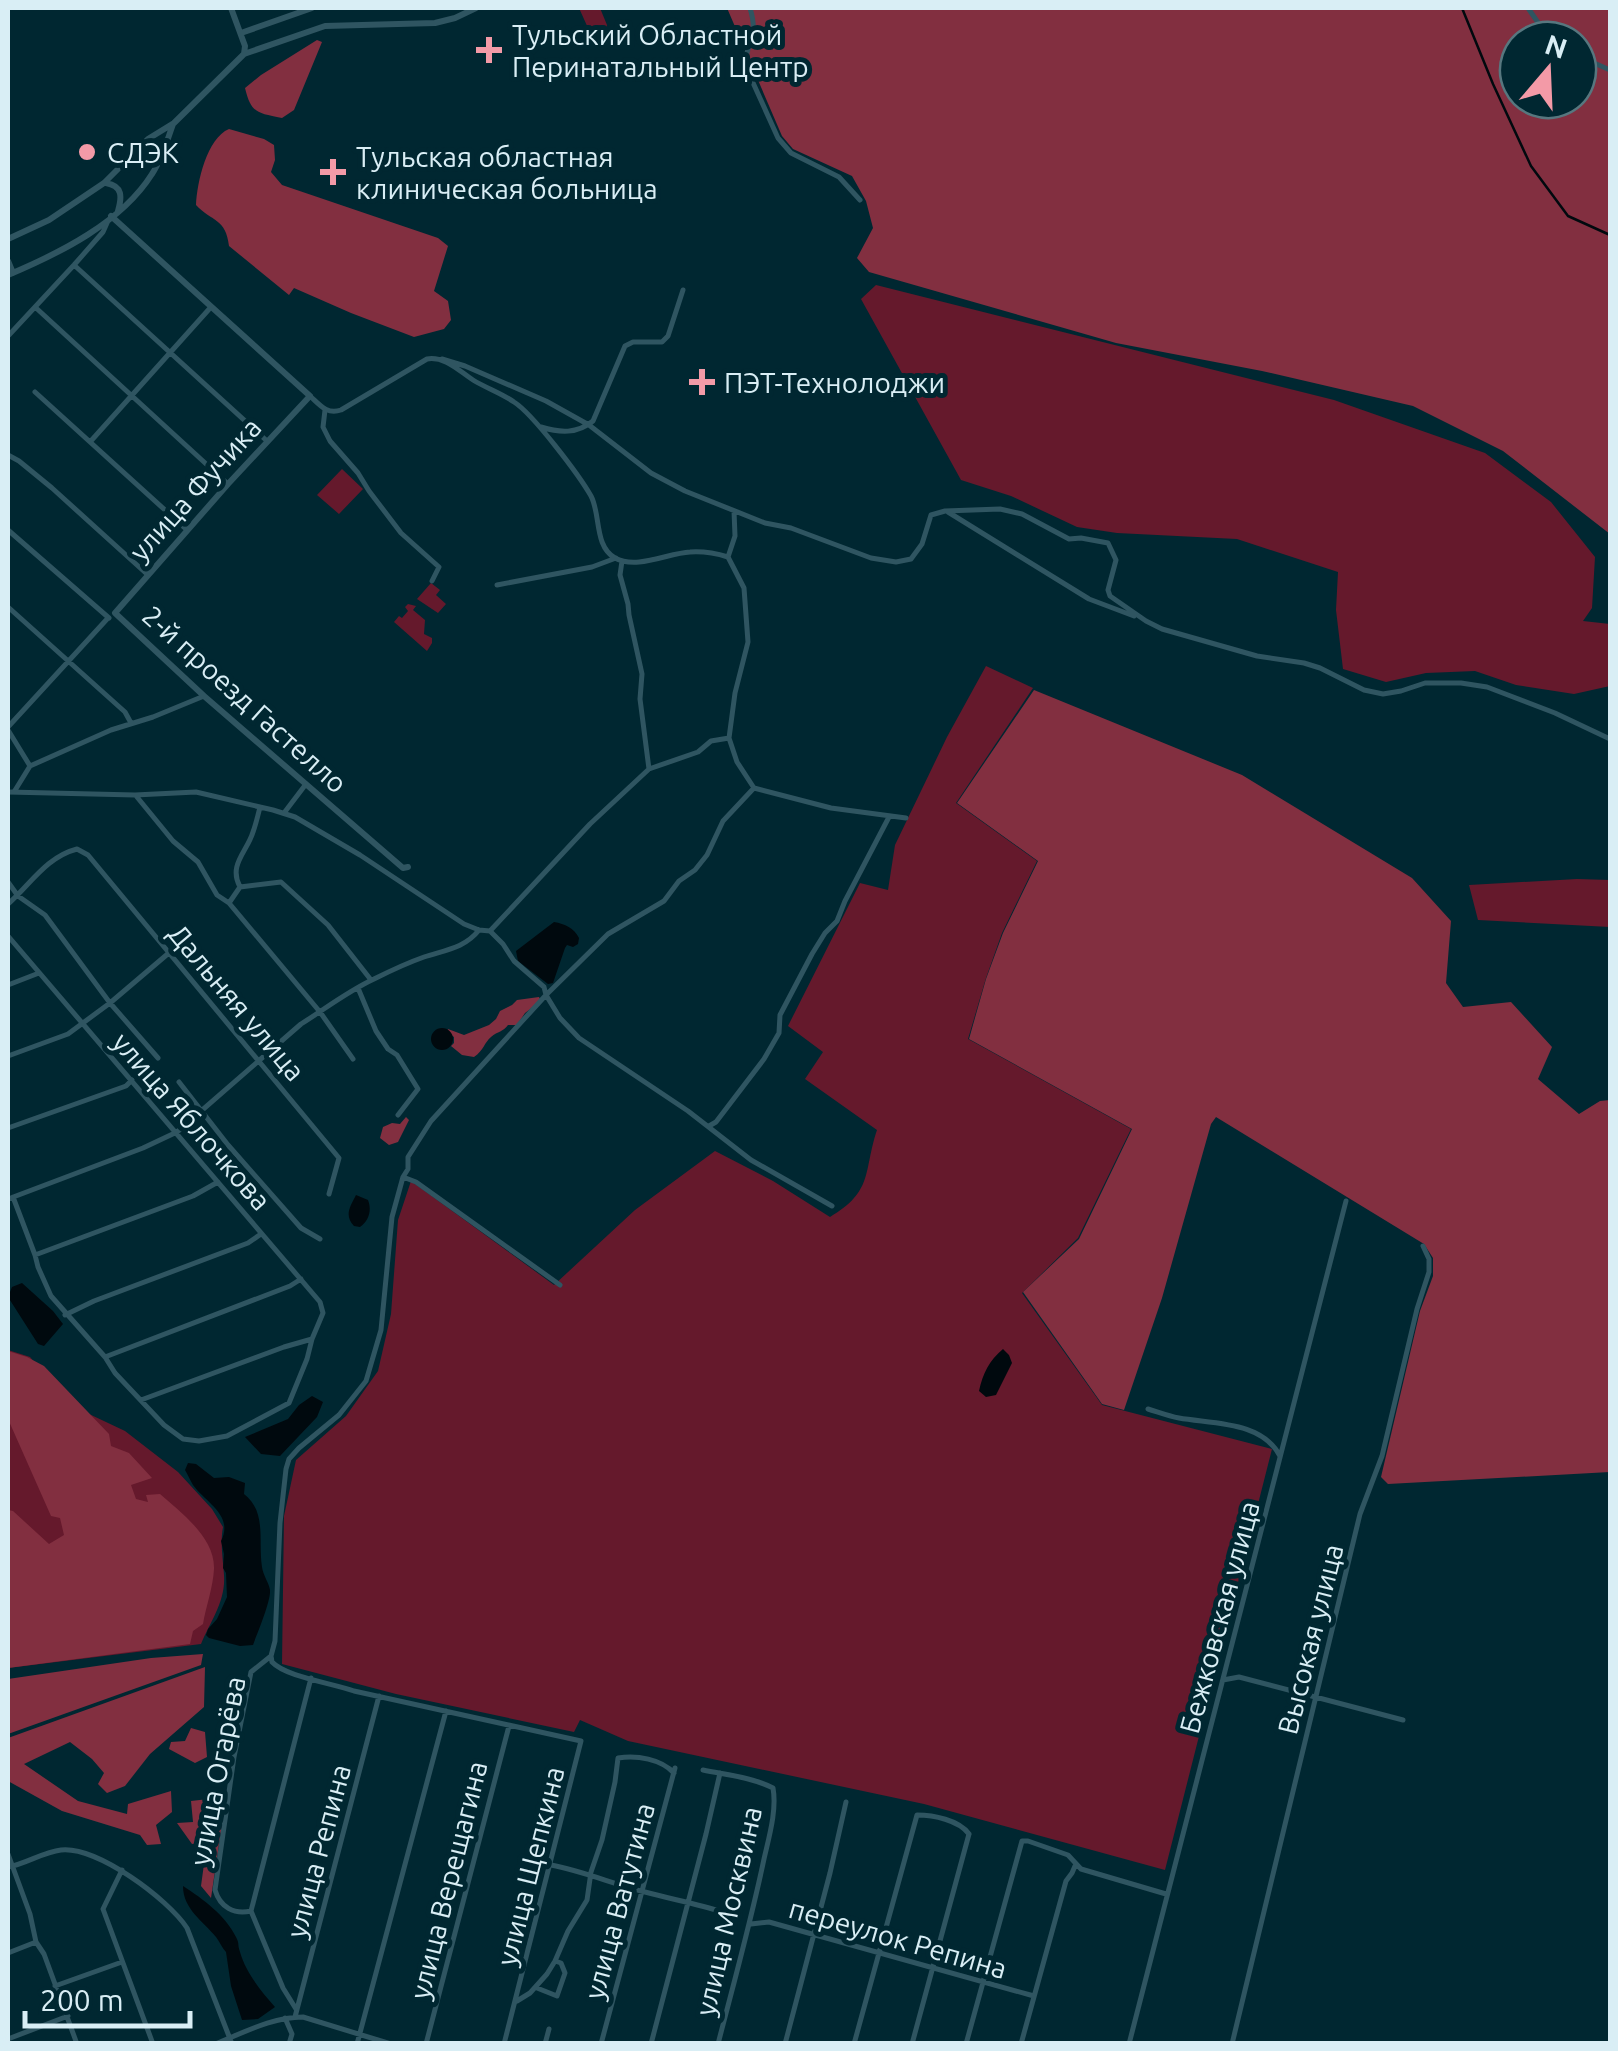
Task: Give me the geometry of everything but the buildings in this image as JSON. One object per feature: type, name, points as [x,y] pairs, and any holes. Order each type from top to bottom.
[{"type":"street","points":[[231,8],[245,46],[244,54]]},
{"type":"street","points":[[241,33],[312,8]]},
{"type":"street","points":[[8,239],[49,220],[104,183],[148,139],[174,123],[244,54],[325,26],[434,24],[476,8]]},
{"type":"street","points":[[750,8],[754,33],[745,65],[778,138],[791,153],[838,177],[860,200]]},
{"type":"street","points":[[8,261],[10,274],[61,250],[114,214],[154,172],[174,123]]},
{"type":"street","points":[[158,134],[164,148]]},
{"type":"street","points":[[9,335],[103,232],[122,196],[114,184],[104,183]]},
{"type":"street","points":[[114,214],[211,307],[331,412],[342,410],[427,359],[442,359],[546,401],[589,425],[651,473],[684,490],[870,558],[896,562],[911,559],[922,544],[931,516],[945,510],[1000,509],[1022,514],[1068,539],[1108,543],[1116,560],[1110,596],[1146,621]]},
{"type":"street","points":[[74,265],[268,441]]},
{"type":"street","points":[[538,426],[573,432],[589,425],[625,346],[632,342],[662,342],[668,336],[683,290]]},
{"type":"street","points":[[34,307],[228,484]]},
{"type":"street","points":[[90,442],[211,307]]},
{"type":"street","points":[[442,359],[477,383],[512,400],[538,426],[594,502],[604,546],[598,565]]},
{"type":"street","points":[[35,392],[187,530]]},
{"type":"street","name":"улица Фучика","points":[[112,615],[310,396]]},
{"type":"street","points":[[326,410],[322,427],[330,442],[358,473],[401,533],[438,567],[432,581]]},
{"type":"street","points":[[8,455],[52,488],[148,575]]},
{"type":"street","points":[[728,557],[735,536],[734,510]]},
{"type":"street","points":[[945,510],[1089,599],[1162,629],[1246,653],[1304,662],[1374,693],[1401,692],[1426,683],[1487,687],[1555,713],[1610,740]]},
{"type":"street","name":"2-й проезд Гастелло","points":[[8,530],[112,615],[403,868],[408,868]]},
{"type":"street","points":[[604,546],[619,560],[628,604],[642,674],[640,699],[649,770]]},
{"type":"street","points":[[497,584],[619,560],[689,552],[713,552],[728,557],[744,588],[748,642],[729,736],[737,762],[754,788],[831,808],[906,818]]},
{"type":"street","points":[[8,607],[125,712],[131,722]]},
{"type":"street","points":[[30,766],[8,728],[112,615]]},
{"type":"street","points":[[11,792],[30,766],[131,722],[152,718],[204,696]]},
{"type":"street","points":[[490,931],[590,824],[649,770],[729,736]]},
{"type":"street","points":[[284,813],[306,783]]},
{"type":"street","name":"улица Огарёва","points":[[251,1911],[230,1910],[222,1905],[215,1890],[230,1780],[252,1672],[271,1656],[275,1641],[286,1468],[299,1448],[339,1415],[366,1381],[381,1330],[392,1217],[408,1169],[408,1157],[431,1121],[545,991],[608,934],[664,902],[707,855],[723,820],[754,788]]},
{"type":"street","points":[[11,792],[136,796],[196,792],[295,818],[360,855],[464,924],[490,931],[545,991],[560,1018],[579,1038],[710,1126],[751,1160],[832,1206]]},
{"type":"street","points":[[136,796],[173,842],[198,862],[218,896],[230,903],[320,1012],[353,1059]]},
{"type":"street","points":[[240,886],[235,865],[252,835],[260,807]]},
{"type":"street","points":[[710,1126],[764,1059],[779,1033],[780,1015],[825,932],[837,921],[890,817]]},
{"type":"street","name":"Дальняя улица","points":[[18,896],[39,871],[68,852],[77,849],[88,855],[339,1158],[328,1194]]},
{"type":"street","name":"улица Яблочкова","points":[[8,882],[18,896],[45,916],[110,1003],[158,1058]]},
{"type":"street","points":[[240,886],[281,882],[328,925],[371,980]]},
{"type":"street","points":[[230,903],[240,886]]},
{"type":"street","points":[[8,904],[18,896]]},
{"type":"street","points":[[140,1400],[312,1339],[289,1403],[217,1439],[183,1439],[164,1424],[140,1400],[115,1373],[51,1296],[10,1198],[177,1132],[301,1024],[371,980],[420,958],[463,945],[479,930]]},
{"type":"street","name":"улица Яблочкова","points":[[8,936],[322,1304],[312,1339]]},
{"type":"street","points":[[8,1056],[68,1034],[170,952]]},
{"type":"street","points":[[8,985],[39,973]]},
{"type":"street","points":[[358,988],[376,1030],[418,1089],[398,1116]]},
{"type":"street","points":[[8,1128],[126,1086],[132,1080]]},
{"type":"street","name":"улица Яблочкова","points":[[179,1082],[301,1228],[320,1239]]},
{"type":"street","points":[[404,1177],[560,1285]]},
{"type":"street","points":[[35,1254],[193,1196],[218,1182]]},
{"type":"street","name":"Бежковская улица","points":[[1130,2044],[1346,1201]]},
{"type":"street","points":[[66,1315],[248,1243],[262,1233]]},
{"type":"street","name":"Высокая улица","points":[[1232,2044],[1360,1514],[1382,1456],[1429,1272],[1423,1246]]},
{"type":"street","points":[[105,1357],[300,1279]]},
{"type":"street","points":[[1148,1408],[1172,1417],[1247,1429],[1270,1441],[1281,1459]]},
{"type":"street","points":[[271,1656],[276,1667],[311,1678],[509,1726]]},
{"type":"street","points":[[1224,1680],[1240,1677],[1403,1720]]},
{"type":"street","points":[[311,1678],[251,1911],[296,2013],[391,2044]]},
{"type":"street","name":"улица Репина","points":[[296,2013],[380,1695]]},
{"type":"street","points":[[357,2044],[446,1712]]},
{"type":"street","name":"улица Щепкина","points":[[504,2044],[581,1741],[509,1726]]},
{"type":"street","name":"улица Верещагина","points":[[426,2044],[509,1726]]},
{"type":"street","name":"улица Щепкина","points":[[516,2001],[535,1988],[555,1961],[587,1900],[618,1758]]},
{"type":"street","name":"улица Ватутина","points":[[602,2044],[674,1771],[658,1762],[618,1758]]},
{"type":"street","points":[[651,2044],[720,1773],[704,1770]]},
{"type":"street","name":"улица Москвина","points":[[718,2044],[750,1924],[774,1795],[773,1788],[720,1773]]},
{"type":"street","points":[[785,2044],[845,1806]]},
{"type":"street","points":[[854,2044],[917,1815],[946,1820],[970,1833],[912,2044]]},
{"type":"street","points":[[966,2044],[1020,1844],[1028,1841],[1050,1848],[1068,1855],[1081,1868],[1168,1895]]},
{"type":"street","points":[[10,1867],[60,1850],[122,1870],[180,1917],[232,2040]]},
{"type":"street","points":[[8,1854],[36,1942],[78,2044]]},
{"type":"street","points":[[1072,1874],[1074,1862]]},
{"type":"street","points":[[551,1865],[723,1912]]},
{"type":"street","points":[[1021,2044],[1066,1881],[1081,1868]]},
{"type":"street","points":[[122,1870],[104,1909],[152,2044]]},
{"type":"street","name":"переулок Репина","points":[[750,1924],[769,1922],[1034,1996]]},
{"type":"street","points":[[8,1953],[36,1942]]},
{"type":"street","points":[[535,1988],[556,1996],[565,1973],[555,1961]]},
{"type":"street","points":[[56,1986],[122,1962]]},
{"type":"street","points":[[216,2044],[296,2013]]},
{"type":"street","points":[[8,2039],[68,2016]]},
{"type":"street","points":[[285,2018],[292,2034],[290,2044]]},
{"type":"street","points":[[545,2044],[549,2029]]},
{"type":"shaded area","points":[[579,8],[600,8],[607,25],[605,33],[596,35],[588,28]]},
{"type":"shaded area","points":[[727,8],[1610,8],[1610,534],[1503,451],[1413,406],[1116,343],[869,272],[857,258],[873,228],[866,201],[852,176],[793,149],[782,136]]},
{"type":"shaded area","points":[[317,40],[322,42],[294,110],[282,118],[256,110],[245,88]]},
{"type":"shaded area","points":[[229,129],[274,145],[271,172],[282,185],[438,238],[448,246],[434,291],[448,301],[451,320],[444,329],[414,337],[294,288],[289,295],[229,246],[221,225],[196,205],[209,151]]},
{"type":"shaded area","points":[[876,285],[1334,400],[1485,453],[1551,502],[1595,557],[1592,608],[1583,621],[1610,624],[1610,686],[1574,694],[1516,685],[1475,671],[1426,673],[1386,682],[1343,669],[1336,610],[1338,572],[1237,539],[1077,527],[1011,496],[961,480],[861,299]]},
{"type":"shaded area","points":[[342,469],[363,489],[339,514],[317,495]]},
{"type":"shaded area","points":[[431,583],[440,590],[436,595],[446,604],[438,613],[417,599]]},
{"type":"shaded area","points":[[408,604],[416,606],[413,610],[425,620],[424,634],[432,638],[427,651],[394,622],[408,611]]},
{"type":"shaded area","points":[[986,666],[1033,688],[956,803],[1037,861],[1002,933],[968,1039],[1131,1129],[1078,1238],[1022,1293],[1102,1405],[1272,1449],[1165,1870],[924,1804],[628,1741],[580,1720],[574,1732],[396,1694],[282,1664],[284,1516],[296,1460],[346,1416],[378,1371],[391,1314],[398,1220],[411,1181],[554,1285],[635,1210],[715,1151],[830,1217],[861,1189],[877,1130],[805,1079],[823,1052],[788,1026],[860,883],[888,890],[895,845]]},
{"type":"shaded area","points":[[1034,690],[1242,775],[1412,878],[1451,921],[1446,983],[1463,1007],[1511,1002],[1552,1047],[1538,1079],[1579,1114],[1600,1101],[1610,1100],[1610,1472],[1388,1484],[1381,1477],[1420,1311],[1433,1276],[1433,1258],[1424,1244],[1216,1117],[1124,1410],[1102,1404],[1023,1292],[1079,1239],[1132,1129],[969,1039],[1003,933],[1038,861],[957,803]]},
{"type":"shaded area","points":[[1610,880],[1610,927],[1478,920],[1469,885]]},
{"type":"shaded area","points":[[554,922],[569,927],[579,938],[573,947],[567,945],[553,983],[548,984],[518,961],[516,951]]},
{"type":"shaded area","points":[[539,997],[541,1001],[517,1025],[508,1025],[494,1035],[474,1057],[462,1055],[451,1046],[454,1037],[448,1029],[464,1035],[489,1025],[500,1011],[517,1000]]},
{"type":"shaded area","points":[[438,1028],[446,1028],[453,1039],[446,1050],[438,1050],[431,1043],[431,1035]]},
{"type":"shaded area","points":[[406,1117],[409,1120],[398,1142],[389,1145],[380,1138],[383,1127],[400,1124]]},
{"type":"shaded area","points":[[356,1195],[368,1200],[370,1208],[360,1227],[354,1226],[349,1215]]},
{"type":"shaded area","points":[[22,1283],[63,1324],[44,1346],[38,1344],[8,1297],[12,1287]]},
{"type":"shaded area","points":[[1003,1349],[1012,1363],[996,1395],[986,1397],[979,1391],[982,1379]]},
{"type":"shaded area","points":[[8,1350],[30,1357],[70,1405],[125,1431],[178,1472],[212,1509],[223,1527],[224,1585],[201,1644],[8,1668]]},
{"type":"shaded area","points":[[8,1351],[44,1366],[109,1434],[111,1446],[129,1453],[152,1478],[131,1485],[136,1499],[148,1502],[146,1495],[160,1494],[203,1537],[214,1569],[203,1624],[193,1631],[190,1644],[8,1668],[8,1510],[49,1544],[64,1535],[60,1518],[51,1516],[8,1419]]},
{"type":"shaded area","points":[[312,1396],[323,1402],[317,1417],[280,1456],[261,1454],[245,1437],[288,1419]]},
{"type":"shaded area","points":[[188,1463],[196,1464],[214,1478],[229,1477],[245,1483],[244,1494],[256,1509],[262,1567],[270,1590],[253,1645],[240,1646],[206,1635],[227,1597],[221,1541],[224,1524],[217,1510],[193,1485],[185,1470]]},
{"type":"shaded area","points":[[203,1654],[201,1665],[8,1734],[8,1679]]},
{"type":"shaded area","points":[[205,1667],[204,1707],[150,1754],[125,1786],[107,1793],[98,1784],[104,1773],[70,1742],[24,1764],[78,1801],[127,1814],[128,1804],[171,1791],[172,1812],[156,1825],[161,1844],[147,1845],[140,1835],[62,1811],[8,1781],[8,1738]]},
{"type":"shaded area","points":[[191,1728],[205,1732],[207,1757],[195,1763],[169,1749],[171,1742],[185,1741]]},
{"type":"shaded area","points":[[226,1797],[211,1898],[201,1886],[207,1842],[192,1844],[177,1823],[193,1822],[191,1801]]},
{"type":"shaded area","points":[[183,1886],[220,1915],[236,1937],[250,1974],[275,2007],[258,2019],[242,2020],[226,1952],[190,1908]]},
{"type":"waterway","points":[[1462,8],[1531,166],[1568,216],[1610,235]]},
{"type":"place","name":"Тульский Областной Перинатальный Центр","points":[[489,50]]},
{"type":"place","name":"СДЭК","points":[[87,152]]},
{"type":"place","name":"Тульская областная клиническая больница","points":[[333,172]]},
{"type":"place","name":"ПЭТ-Технолоджи","points":[[702,382]]}]
